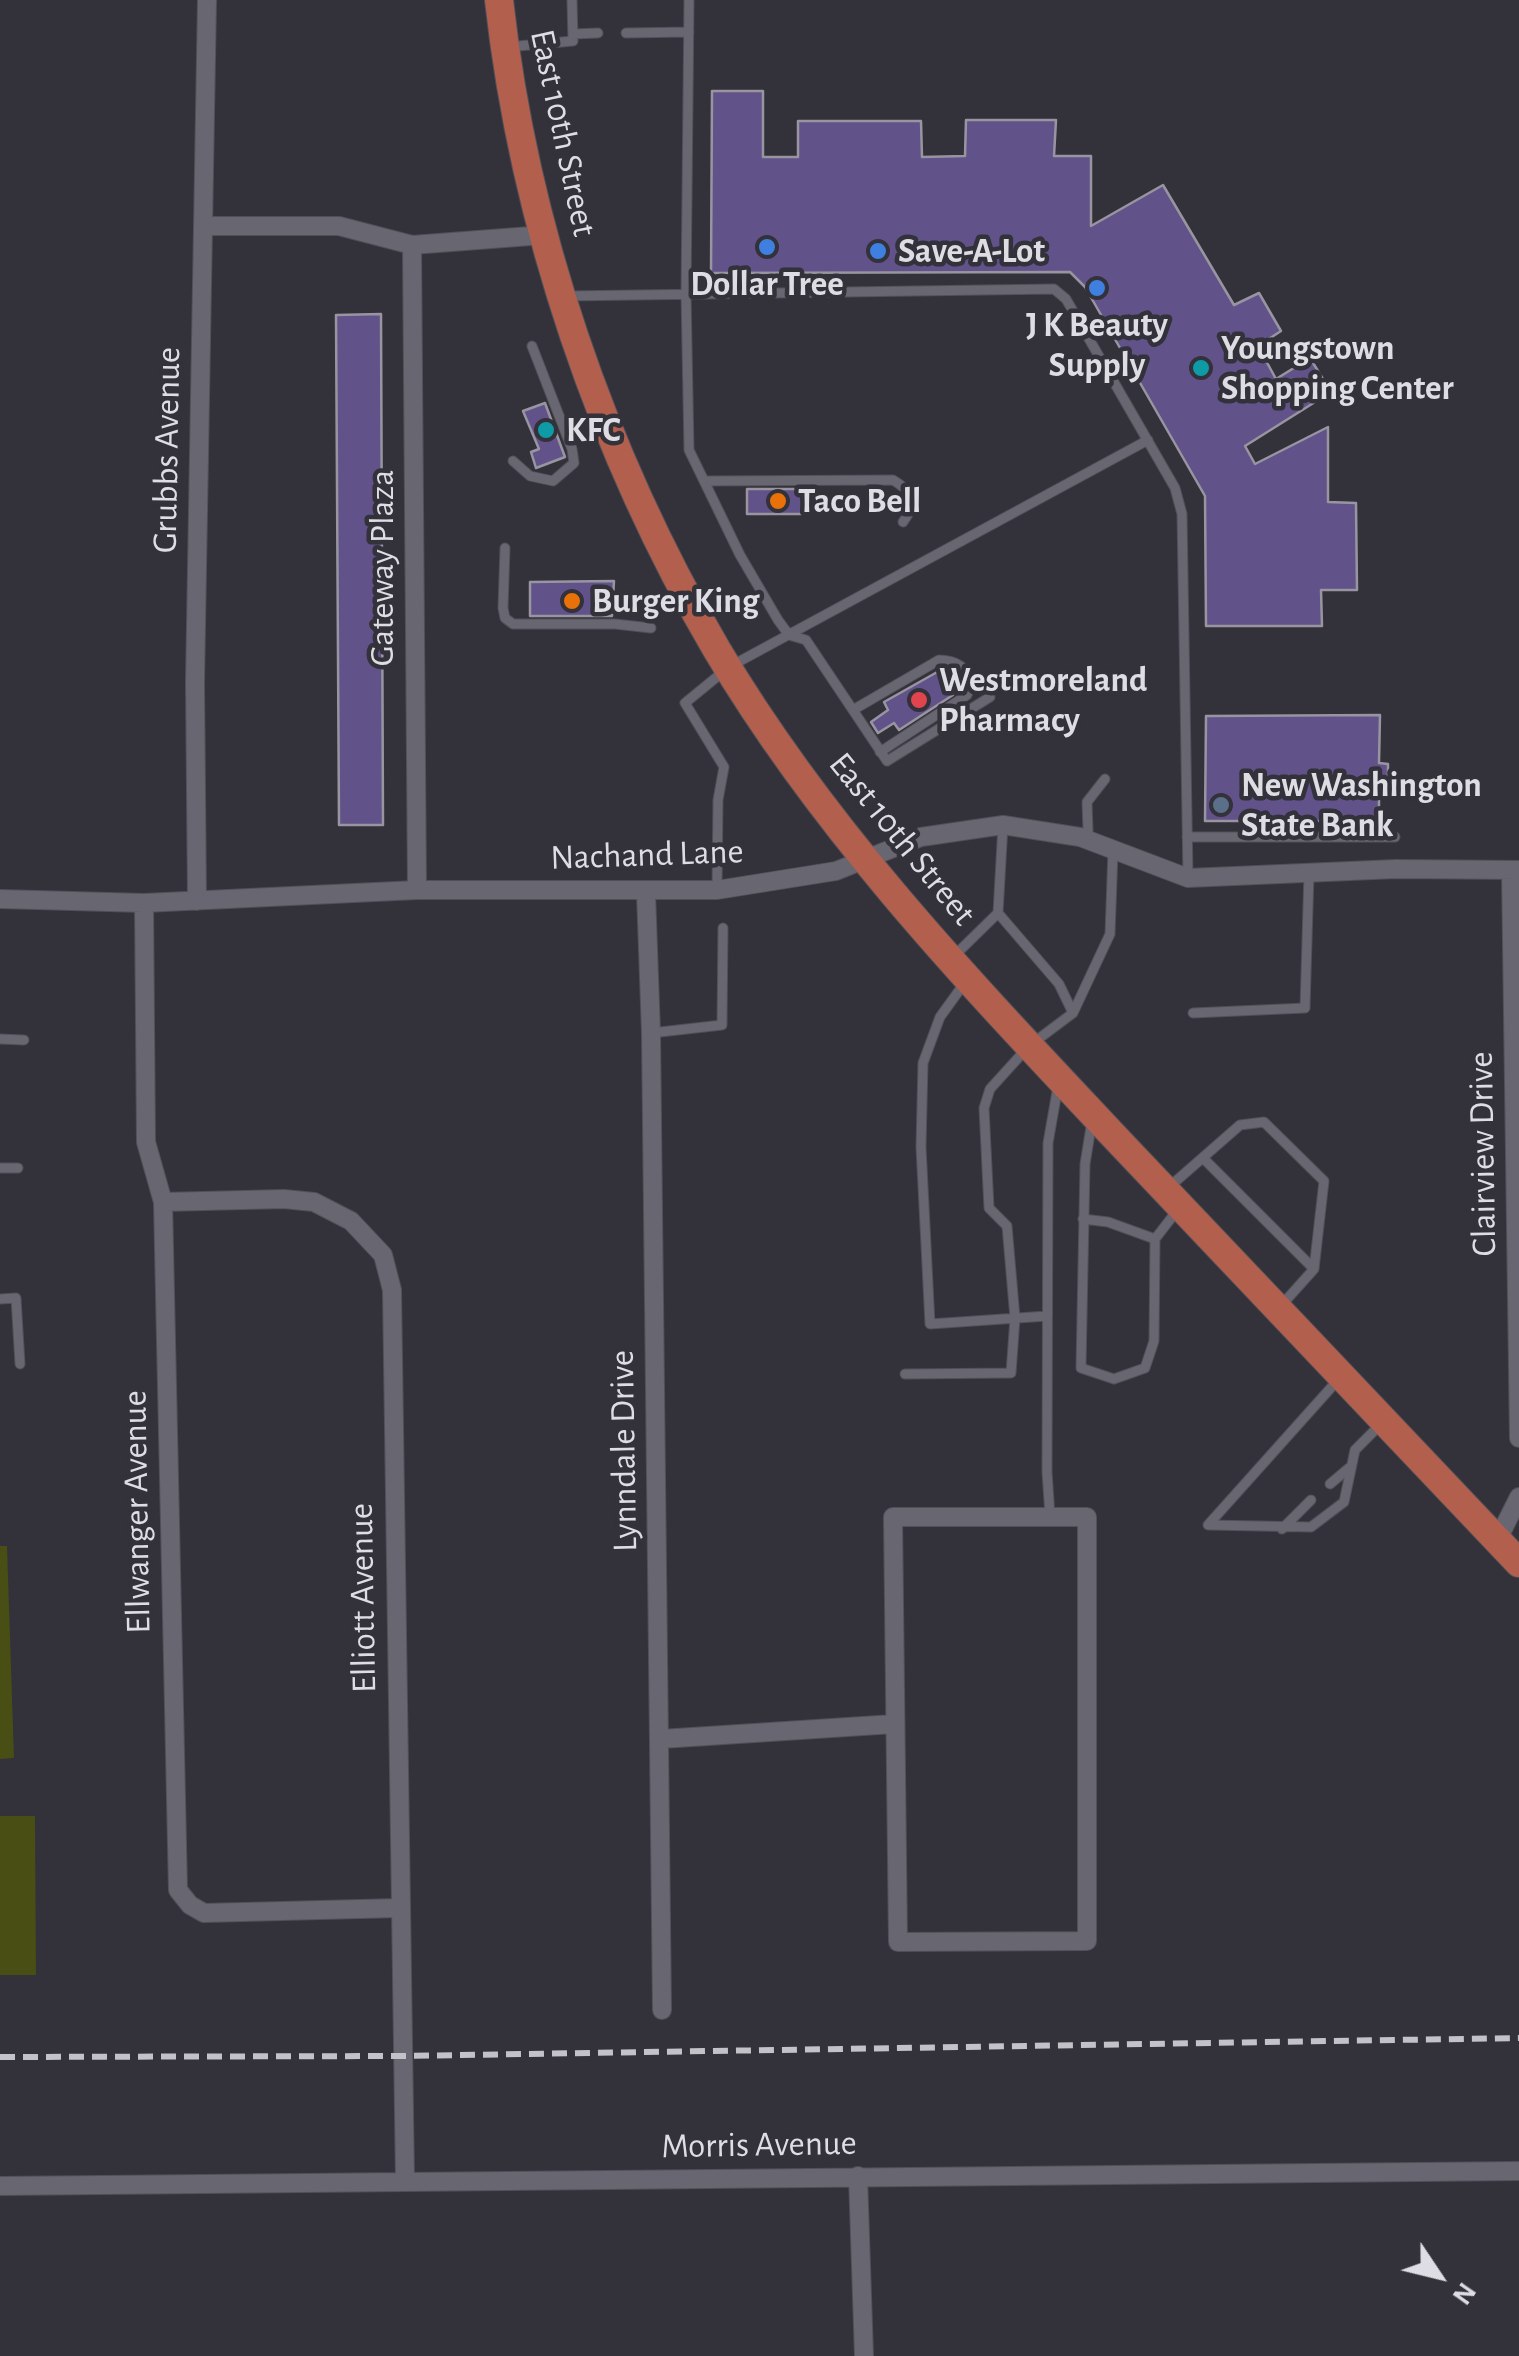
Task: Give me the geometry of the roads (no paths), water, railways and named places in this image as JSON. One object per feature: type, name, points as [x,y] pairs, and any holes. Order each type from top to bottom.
[{"type":"main road","name":"East 10th Street","points":[[498,0],[544,235],[601,406],[668,560],[729,668],[824,808],[959,969],[1519,1563]]},
{"type":"street","name":"Grubbs Avenue","points":[[197,901],[195,682],[207,0]]},
{"type":"street","points":[[203,226],[340,226],[412,245],[544,235]]},
{"type":"street","name":"Gateway Plaza","points":[[412,245],[417,890]]},
{"type":"street","name":"Nachand Lane","points":[[0,899],[144,904],[417,890],[716,890],[836,871],[921,837],[1003,825],[1080,837],[1188,878],[1396,869],[1515,870]]},
{"type":"street","name":"Clairview Drive","points":[[1515,870],[1519,1438]]},
{"type":"street","name":"Lynndale Drive","points":[[646,892],[652,1033],[662,2010]]},
{"type":"street","name":"Ellwanger Avenue","points":[[144,904],[146,1142],[163,1202],[178,1890],[190,1905],[204,1913],[399,1908]]},
{"type":"street","name":"Elliott Avenue","points":[[163,1202],[314,1202],[350,1221],[382,1254],[392,1290],[405,2181]]},
{"type":"street","points":[[1497,1541],[1519,1498]]},
{"type":"street","points":[[1050,1516],[1088,1517],[1087,1941],[898,1942],[893,1517],[1050,1516]]},
{"type":"street","points":[[660,1739],[894,1724]]},
{"type":"street","name":"Morris Avenue","points":[[0,2186],[1519,2172]]},
{"type":"street","points":[[858,2176],[864,2356]]},
{"type":"lane","points":[[505,47],[573,41],[572,0]]},
{"type":"lane","points":[[689,0],[689,450],[740,556],[789,635],[806,640],[887,760],[990,696]]},
{"type":"lane","points":[[626,33],[689,32]]},
{"type":"lane","points":[[573,34],[598,33]]},
{"type":"lane","points":[[563,296],[1054,289],[1066,299],[1175,488],[1182,514],[1188,878]]},
{"type":"lane","points":[[513,461],[530,476],[553,481],[574,463],[532,346]]},
{"type":"lane","points":[[716,890],[718,800],[724,767],[685,703],[729,668],[1148,440]]},
{"type":"lane","points":[[704,480],[893,480],[911,495],[911,512],[903,522]]},
{"type":"lane","points":[[505,548],[503,608],[505,618],[513,624],[651,628]]},
{"type":"lane","points":[[853,710],[939,660],[950,660],[966,670],[972,684],[967,696],[880,752]]},
{"type":"lane","points":[[1080,837],[1088,831],[1087,802],[1104,779]]},
{"type":"lane","points":[[1003,825],[998,913],[959,969],[922,1063],[921,1148],[930,1324],[1047,1316]]},
{"type":"lane","points":[[1187,837],[1395,837]]},
{"type":"lane","points":[[905,1374],[1011,1373],[1014,1318],[1007,1226],[989,1208],[984,1108],[990,1089],[1029,1046],[1074,1014],[1110,934],[1113,850]]},
{"type":"lane","points":[[1193,1013],[1305,1008],[1309,873]]},
{"type":"lane","points":[[998,913],[1059,984],[1074,1014]]},
{"type":"lane","points":[[652,1033],[722,1025],[723,928]]},
{"type":"lane","points":[[0,1039],[24,1040]]},
{"type":"lane","points":[[1050,1516],[1048,1143],[1059,1078]]},
{"type":"lane","points":[[1093,1114],[1085,1164],[1081,1368],[1114,1379],[1145,1368],[1154,1341],[1155,1239],[1173,1198],[1203,1158],[1240,1125],[1264,1122],[1324,1181],[1314,1269],[1278,1309]]},
{"type":"lane","points":[[1203,1158],[1314,1269]]},
{"type":"lane","points":[[0,1168],[18,1168]]},
{"type":"lane","points":[[1083,1220],[1108,1222],[1155,1239]]},
{"type":"lane","points":[[0,1299],[16,1298],[20,1364]]},
{"type":"lane","points":[[1342,1376],[1208,1525],[1311,1527],[1344,1502],[1354,1450],[1384,1421]]},
{"type":"lane","points":[[1330,1484],[1351,1466]]},
{"type":"lane","points":[[1282,1529],[1311,1500]]},
{"type":"railway","points":[[0,2057],[402,2056],[1519,2038]]},
{"type":"place","name":"Dollar Tree","points":[[767,247]]},
{"type":"place","name":"Save-A-Lot","points":[[878,251]]},
{"type":"place","name":"J K Beauty Supply","points":[[1097,288]]},
{"type":"place","name":"Youngstown Shopping Center","points":[[1201,368]]},
{"type":"place","name":"KFC","points":[[546,430]]},
{"type":"place","name":"Taco Bell","points":[[778,501]]},
{"type":"place","name":"Burger King","points":[[572,601]]},
{"type":"place","name":"Westmoreland Pharmacy","points":[[919,700]]},
{"type":"place","name":"New Washington State Bank","points":[[1221,805]]}]
